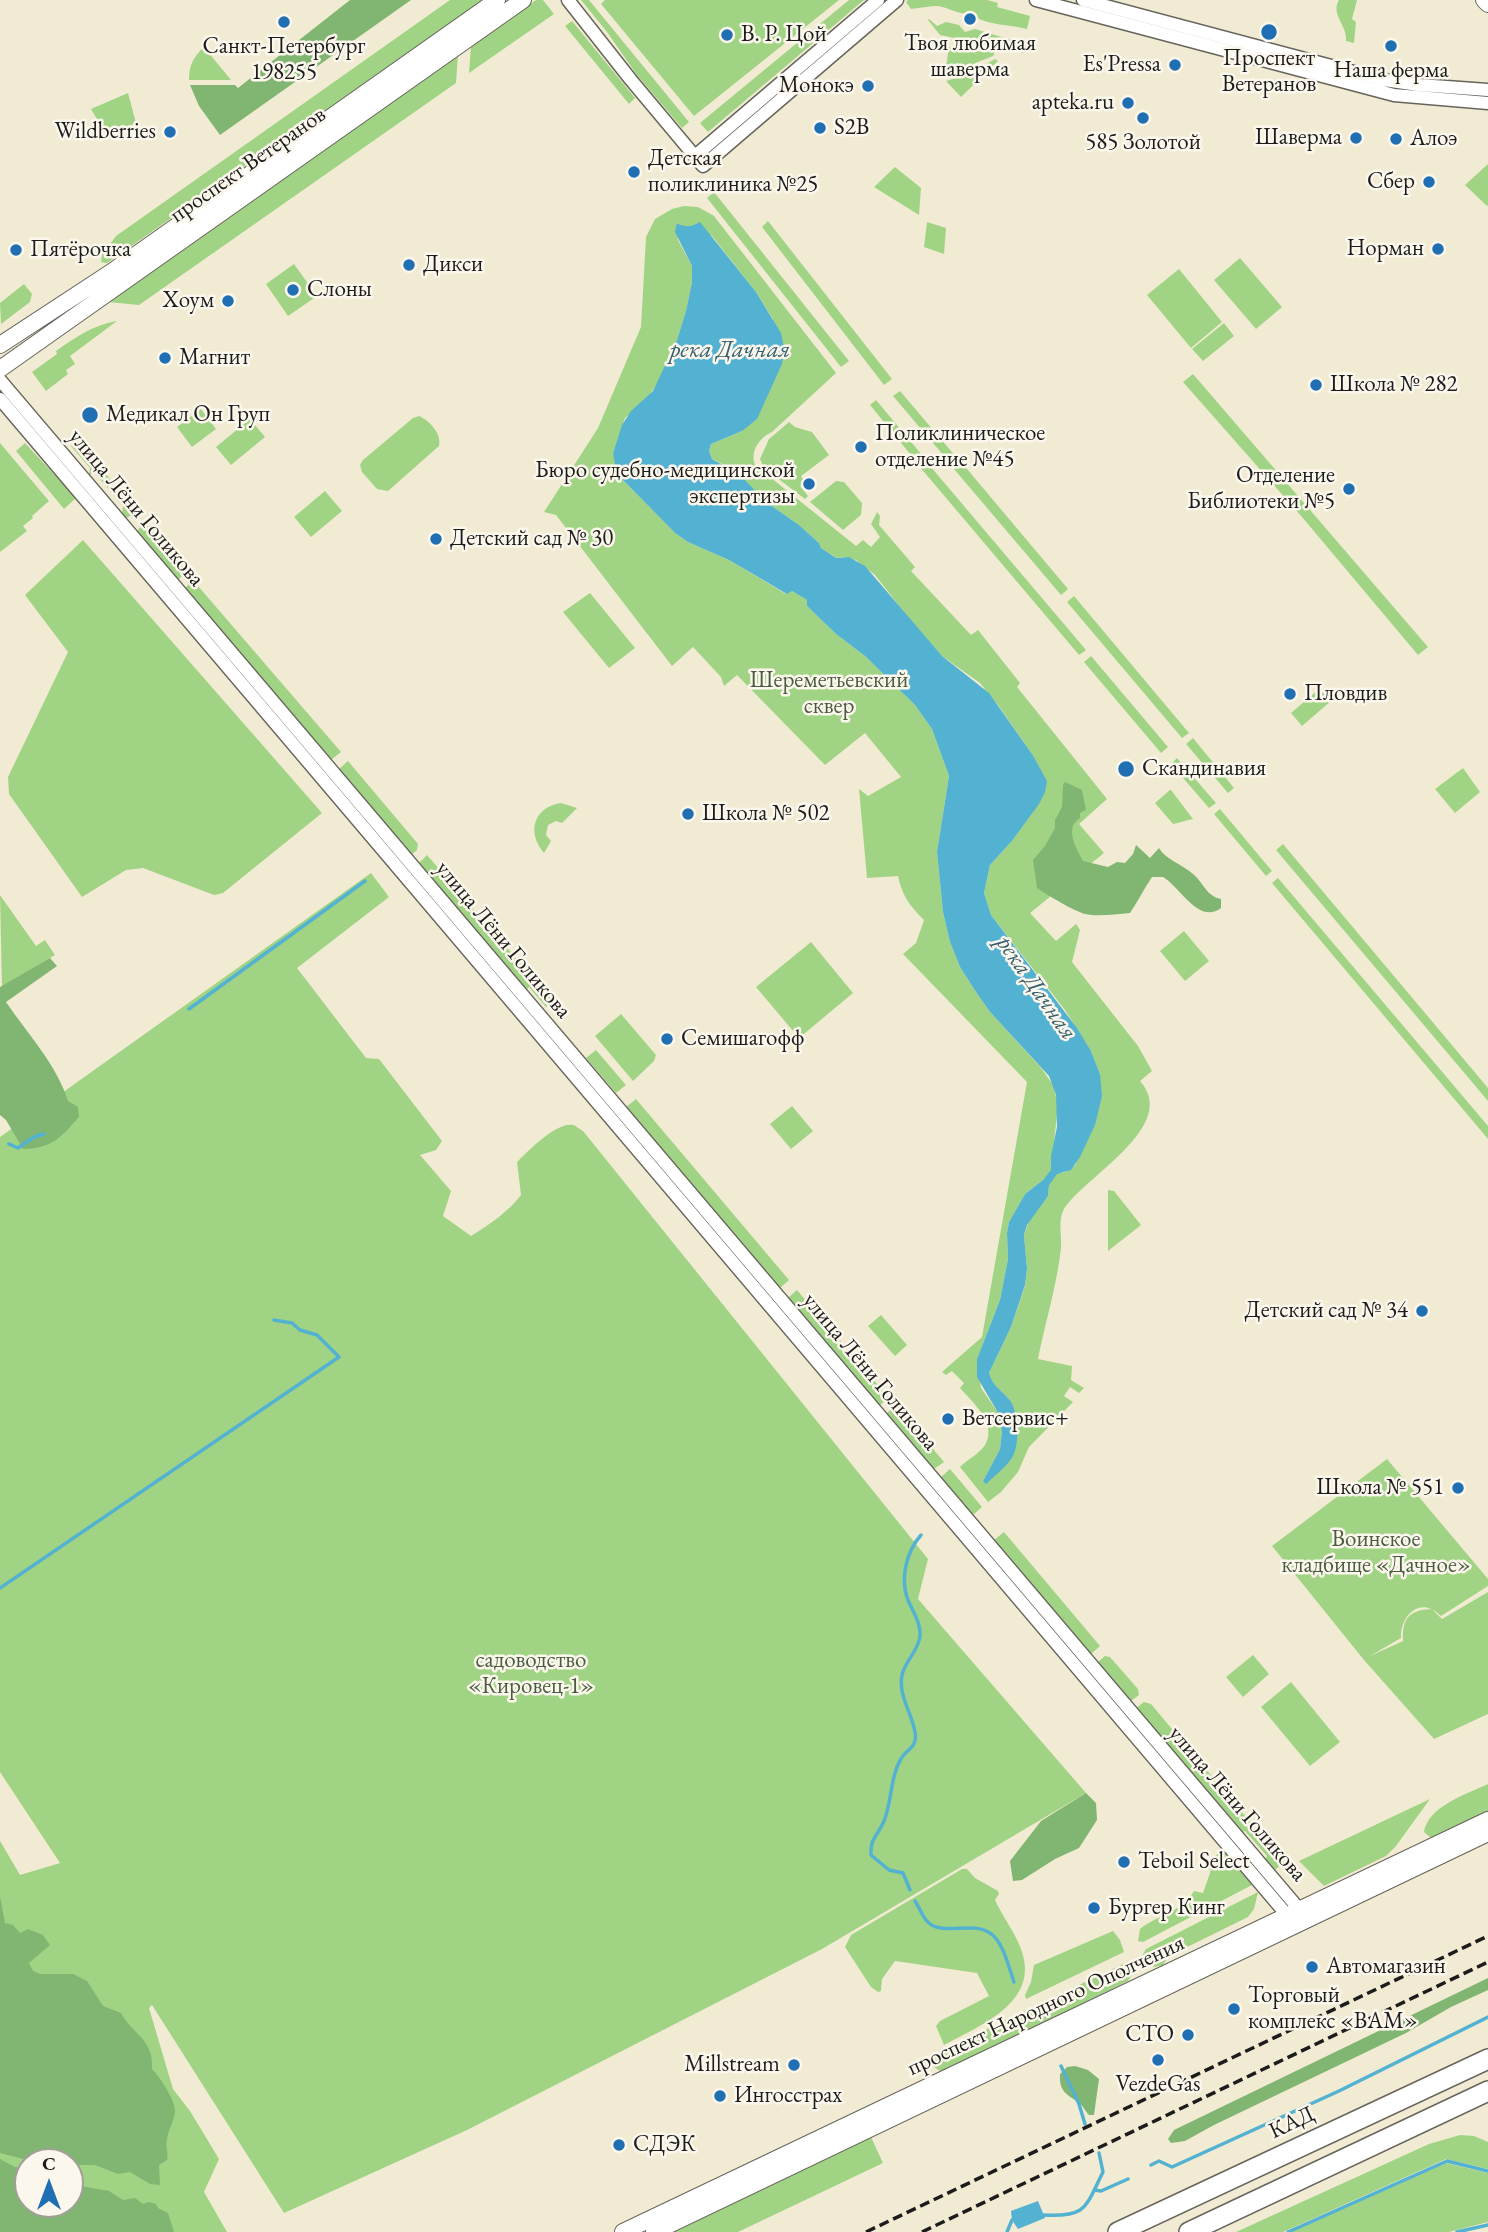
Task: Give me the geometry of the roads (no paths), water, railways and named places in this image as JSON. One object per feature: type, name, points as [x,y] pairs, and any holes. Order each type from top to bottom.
[{"type":"highway","name":"КАД","points":[[1118,2232],[1488,2059]]},
{"type":"highway","points":[[1189,2232],[1488,2091]]},
{"type":"main road","name":"проспект Ветеранов","points":[[0,345],[110,273],[497,0]]},
{"type":"main road","name":"проспект Ветеранов","points":[[0,369],[523,0]]},
{"type":"main road","points":[[1484,0],[1488,4]]},
{"type":"main road","name":"проспект Народного Ополчения","points":[[654,2232],[1488,1820]]},
{"type":"main road","name":"проспект Народного Ополчения","points":[[623,2232],[1295,1916],[1488,1833]]},
{"type":"street","points":[[568,0],[699,161]]},
{"type":"street","points":[[699,161],[878,0]]},
{"type":"street","points":[[699,161],[897,0]]},
{"type":"street","points":[[1036,0],[1394,95],[1488,103]]},
{"type":"street","points":[[1083,0],[1384,80],[1488,90]]},
{"type":"street","name":"улица Лёни Голикова","points":[[0,380],[1295,1916]]},
{"type":"street","name":"улица Лёни Голикова","points":[[0,399],[1295,1916]]},
{"type":"water","name":"река Дачная","points":[[700,222],[756,292],[781,333],[784,348],[782,364],[757,419],[742,431],[711,444],[709,451],[712,459],[740,475],[766,502],[799,525],[821,548],[836,558],[849,557],[865,566],[942,656],[989,693],[1032,754],[1047,781],[1039,804],[990,865],[984,893],[991,915],[1077,1028],[1091,1051],[1100,1074],[1102,1096],[1095,1125],[1080,1157],[1071,1170],[1057,1174],[1049,1185],[1048,1196],[1027,1225],[1024,1235],[1027,1269],[1025,1285],[1011,1327],[989,1373],[994,1384],[1012,1403],[1017,1426],[1017,1443],[1010,1460],[986,1484],[983,1481],[1000,1449],[1002,1431],[997,1411],[977,1377],[977,1359],[1000,1300],[1008,1259],[1009,1222],[1025,1194],[1051,1170],[1057,1127],[1056,1095],[1049,1076],[990,1012],[976,992],[960,967],[950,942],[943,912],[937,852],[949,776],[932,729],[915,705],[865,656],[836,634],[807,606],[807,600],[792,591],[787,594],[729,560],[688,542],[675,533],[616,470],[613,453],[622,425],[631,411],[653,391],[677,340],[686,311],[692,282],[692,266],[675,232],[677,223],[688,226]]},
{"type":"water","points":[[1038,2201],[1045,2218],[1018,2229],[1012,2220],[1011,2211]]},
{"type":"waterway","points":[[189,1009],[365,881]]},
{"type":"waterway","points":[[9,1144],[18,1148],[44,1134]]},
{"type":"waterway","points":[[0,1588],[339,1357],[317,1335],[300,1330],[292,1323],[274,1320]]},
{"type":"waterway","name":"река Дачная","points":[[910,1890],[903,1873],[889,1870],[871,1855],[871,1849],[887,1814],[897,1766],[915,1742],[901,1683],[920,1636],[918,1622],[906,1592],[905,1575],[908,1558],[921,1535]]},
{"type":"waterway","name":"река Дачная","points":[[915,1901],[932,1925],[947,1929],[982,1929],[995,1937],[1008,1962],[1014,1982]]},
{"type":"waterway","points":[[1151,2165],[1159,2161],[1172,2167],[1339,2091],[1488,2017]]},
{"type":"waterway","points":[[1061,2066],[1079,2104],[1085,2124]]},
{"type":"waterway","points":[[1044,2215],[1069,2214],[1083,2208],[1103,2172],[1099,2153]]},
{"type":"waterway","points":[[1288,2232],[1447,2161],[1488,2171]]},
{"type":"waterway","points":[[1094,2190],[1101,2191],[1128,2179]]},
{"type":"waterway","points":[[1007,2232],[1012,2220]]},
{"type":"waterway","points":[[1457,2232],[1488,2225]]},
{"type":"railway","points":[[866,2232],[1488,1936]]},
{"type":"railway","points":[[922,2232],[1488,1962]]},
{"type":"place","name":"Твоя любимая шаверма","points":[[970,19]]},
{"type":"place","name":"Санкт-Петербург 198255","points":[[284,22]]},
{"type":"place","name":"Проспект Ветеранов","points":[[1269,32]]},
{"type":"place","name":"В. Р. Цой","points":[[727,35]]},
{"type":"place","name":"Наша ферма","points":[[1391,46]]},
{"type":"place","name":"Es'Pressa","points":[[1175,65]]},
{"type":"place","name":"Монокэ","points":[[868,86]]},
{"type":"place","name":"apteka.ru","points":[[1128,103]]},
{"type":"place","name":"585 Золотой","points":[[1143,118]]},
{"type":"place","name":"S2B","points":[[820,128]]},
{"type":"place","name":"Wildberries","points":[[170,132]]},
{"type":"place","name":"Шаверма","points":[[1356,138]]},
{"type":"place","name":"Алоэ","points":[[1396,139]]},
{"type":"place","name":"Детская поликлиника №25","points":[[634,172]]},
{"type":"place","name":"Сбер","points":[[1429,182]]},
{"type":"place","name":"Норман","points":[[1438,249]]},
{"type":"place","name":"Пятёрочка","points":[[16,250]]},
{"type":"place","name":"Дикси","points":[[409,265]]},
{"type":"place","name":"Слоны","points":[[293,290]]},
{"type":"place","name":"Хоум","points":[[228,301]]},
{"type":"place","name":"Магнит","points":[[165,358]]},
{"type":"place","name":"Школа № 282","points":[[1316,385]]},
{"type":"place","name":"Медикал Он Груп","points":[[90,415]]},
{"type":"place","name":"Поликлиническое отделение №45","points":[[861,447]]},
{"type":"place","name":"Бюро судебно-медицинской экспертизы","points":[[809,484]]},
{"type":"place","name":"Отделение Библиотеки №5","points":[[1349,489]]},
{"type":"place","name":"Детский сад № 30","points":[[436,539]]},
{"type":"place","name":"Пловдив","points":[[1290,694]]},
{"type":"place","name":"Скандинавия","points":[[1126,769]]},
{"type":"place","name":"Школа № 502","points":[[688,814]]},
{"type":"place","name":"Семишагофф","points":[[667,1039]]},
{"type":"place","name":"Детский сад № 34","points":[[1422,1311]]},
{"type":"place","name":"Ветсервис+","points":[[948,1419]]},
{"type":"place","name":"Школа № 551","points":[[1458,1488]]},
{"type":"place","name":"Teboil Select","points":[[1124,1862]]},
{"type":"place","name":"Бургер Кинг","points":[[1094,1908]]},
{"type":"place","name":"Автомагазин","points":[[1312,1967]]},
{"type":"place","name":"Торговый комплекс «ВАМ»","points":[[1234,2009]]},
{"type":"place","name":"СТО","points":[[1188,2035]]},
{"type":"place","name":"VezdeGas","points":[[1158,2060]]},
{"type":"place","name":"Millstream","points":[[794,2065]]},
{"type":"place","name":"Ингосстрах","points":[[720,2096]]},
{"type":"place","name":"СДЭК","points":[[619,2145]]},
{"type":"park label","name":"Шереметьевский сквер","points":[[829,694]]},
{"type":"park label","name":"Воинское кладбище «Дачное»","points":[[1376,1553]]},
{"type":"park label","name":"садоводство «Кировец-1»","points":[[531,1674]]}]
